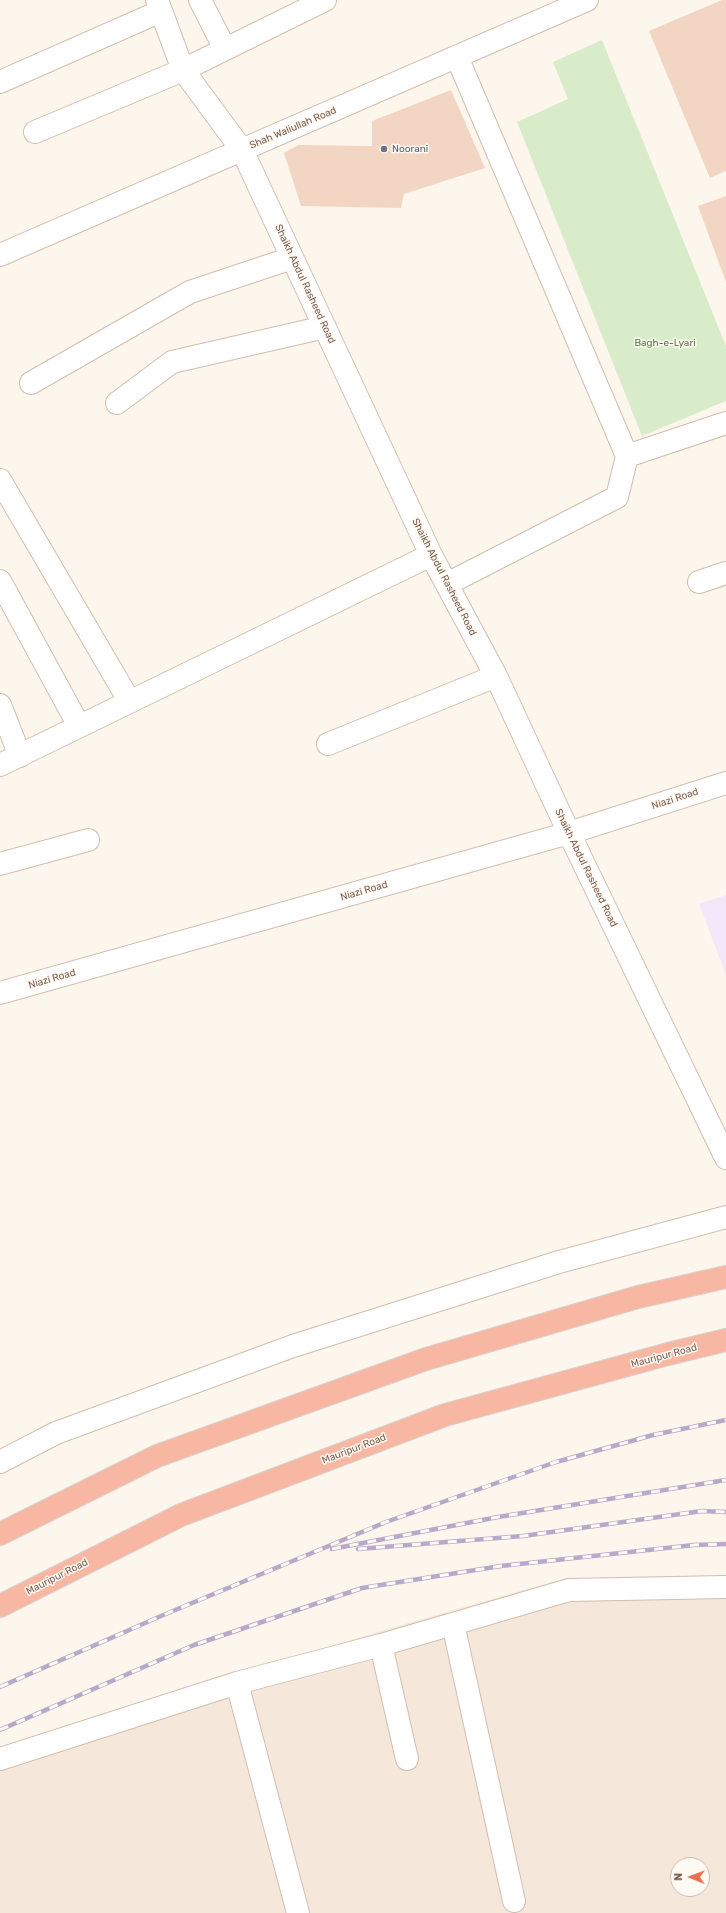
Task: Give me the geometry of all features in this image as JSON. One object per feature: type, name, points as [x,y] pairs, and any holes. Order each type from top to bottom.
[{"type":"highway","points":[[0,1534],[157,1456],[426,1358],[638,1297],[726,1277]]},
{"type":"highway","name":"Mauripur Road","points":[[0,1606],[181,1515],[445,1415],[668,1354],[726,1340]]},
{"type":"street","points":[[200,0],[225,49]]},
{"type":"street","points":[[35,132],[183,70],[325,0]]},
{"type":"street","name":"Shah Waliullah Road","points":[[0,254],[587,0]]},
{"type":"street","points":[[0,82],[159,6]]},
{"type":"street","name":"Shaikh Abdul Rasheed Road","points":[[159,6],[183,70],[242,150],[431,555],[496,676],[569,833],[726,1158]]},
{"type":"street","points":[[447,584],[617,497],[627,456],[457,57]]},
{"type":"street","points":[[31,382],[190,292],[292,258]]},
{"type":"street","points":[[117,403],[172,362],[324,327]]},
{"type":"street","points":[[627,456],[726,423]]},
{"type":"street","points":[[0,480],[130,702]]},
{"type":"street","points":[[0,765],[431,555]]},
{"type":"street","points":[[699,582],[726,573]]},
{"type":"street","points":[[0,581],[79,726]]},
{"type":"street","points":[[328,744],[496,676]]},
{"type":"street","points":[[0,706],[20,756]]},
{"type":"street","name":"Niazi Road","points":[[0,993],[569,833],[726,783]]},
{"type":"street","points":[[0,864],[88,840]]},
{"type":"street","points":[[0,1462],[56,1433],[293,1346],[559,1262],[726,1217]]},
{"type":"street","points":[[0,1759],[237,1683],[381,1645],[569,1590],[726,1587]]},
{"type":"street","points":[[453,1624],[514,1901]]},
{"type":"street","points":[[381,1645],[407,1759]]},
{"type":"street","points":[[237,1683],[298,1913]]},
{"type":"shaded area","points":[[726,895],[726,975],[699,904]]},
{"type":"shaded area","points":[[726,1575],[726,1913],[0,1913],[0,1747],[377,1632],[566,1578]]},
{"type":"green space","name":"Bagh-e-Lyari","points":[[602,40],[726,346],[726,401],[642,436],[517,122],[568,99],[553,62]]},
{"type":"building","points":[[722,0],[726,0],[726,171],[710,178],[649,31]]},
{"type":"building","name":"Noorani","points":[[451,90],[485,168],[404,194],[401,208],[301,206],[284,153],[298,145],[372,146],[372,121]]},
{"type":"building","points":[[726,196],[726,282],[698,206]]},
{"type":"railway","points":[[0,1687],[161,1616],[386,1522],[556,1462],[653,1435],[726,1420]]},
{"type":"railway","points":[[332,1549],[498,1517],[726,1480]]},
{"type":"railway","points":[[358,1549],[523,1536],[702,1511],[726,1512]]},
{"type":"railway","points":[[0,1730],[194,1645],[362,1588],[501,1566],[694,1545],[726,1544]]},
{"type":"place","name":"Noorani","points":[[384,149]]}]
